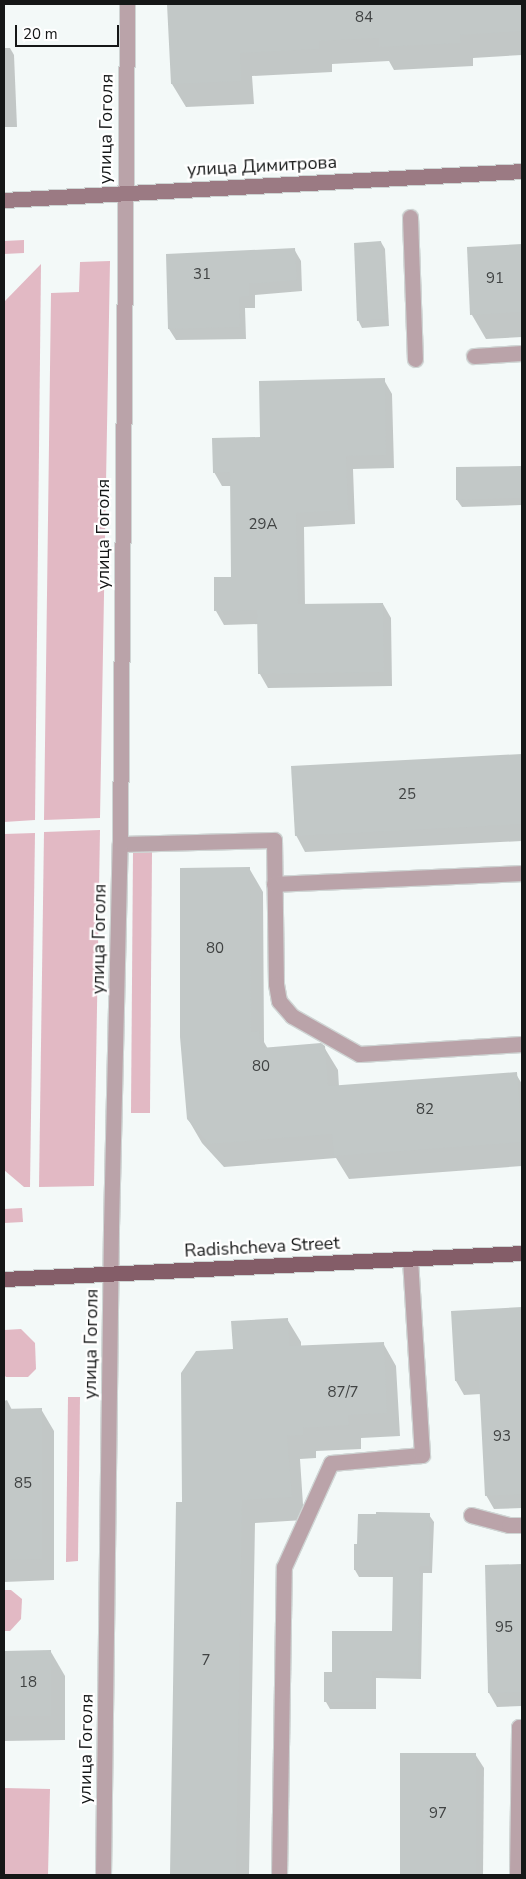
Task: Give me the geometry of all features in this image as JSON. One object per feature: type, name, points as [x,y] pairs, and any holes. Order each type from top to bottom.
[{"type":"main road","name":"улица Димитрова","points":[[4,200],[522,171]]},
{"type":"main road","name":"Radishcheva Street","points":[[4,1279],[522,1253]]},
{"type":"street","name":"улица Гоголя","points":[[103,1875],[120,844],[127,4]]},
{"type":"street","points":[[410,217],[415,359]]},
{"type":"street","points":[[474,356],[522,353]]},
{"type":"street","points":[[120,844],[274,840],[276,984],[279,1002],[292,1016],[359,1054],[522,1044]]},
{"type":"street","points":[[274,884],[522,873]]},
{"type":"street","points":[[279,1875],[284,1567],[331,1463],[422,1455],[410,1259]]},
{"type":"street","points":[[471,1515],[509,1526],[522,1525]]},
{"type":"street","points":[[517,1875],[519,1727],[522,1727]]},
{"type":"shaded area","points":[[24,240],[24,253],[4,254],[4,241]]},
{"type":"shaded area","points":[[110,261],[100,818],[44,820],[51,293],[79,292],[80,262]]},
{"type":"shaded area","points":[[41,264],[35,820],[4,822],[4,302]]},
{"type":"shaded area","points":[[100,830],[94,1186],[39,1187],[44,832]]},
{"type":"shaded area","points":[[35,833],[30,1187],[24,1187],[4,1170],[4,834]]},
{"type":"shaded area","points":[[133,851],[152,852],[150,1113],[131,1113]]},
{"type":"shaded area","points":[[22,1208],[23,1222],[4,1223],[4,1209]]},
{"type":"shaded area","points":[[21,1329],[35,1343],[36,1369],[28,1377],[6,1377],[4,1375],[4,1330]]},
{"type":"shaded area","points":[[68,1397],[80,1397],[78,1561],[66,1562]]},
{"type":"shaded area","points":[[4,1590],[11,1590],[22,1599],[21,1619],[10,1631],[4,1631]]},
{"type":"shaded area","points":[[4,1788],[50,1789],[48,1875],[4,1875]]},
{"type":"building","points":[[167,4],[522,4],[522,31],[460,35],[461,43],[379,47],[379,38],[319,41],[319,49],[240,53],[241,81],[171,84]]},
{"type":"building","points":[[381,241],[385,319],[357,321],[354,243]]},
{"type":"building","points":[[522,244],[522,312],[470,315],[467,247]]},
{"type":"building","points":[[295,248],[297,280],[249,284],[249,296],[239,297],[240,327],[168,329],[166,254]]},
{"type":"building","points":[[385,378],[386,455],[346,456],[348,510],[296,513],[298,604],[383,603],[384,672],[258,674],[257,610],[214,611],[214,577],[231,577],[230,472],[213,473],[212,438],[260,437],[259,381]]},
{"type":"building","points":[[522,466],[522,498],[456,500],[456,467]]},
{"type":"building","points":[[522,754],[522,824],[295,836],[291,766]]},
{"type":"building","points":[[250,867],[251,1032],[259,1031],[261,1048],[321,1043],[325,1046],[328,1086],[517,1072],[522,1142],[334,1156],[332,1134],[209,1144],[187,1119],[180,1037],[180,868]]},
{"type":"building","points":[[522,1307],[522,1494],[485,1496],[479,1380],[455,1381],[451,1311]]},
{"type":"building","points":[[288,1318],[289,1346],[384,1342],[387,1413],[348,1415],[349,1425],[303,1428],[303,1435],[287,1436],[292,1497],[242,1500],[236,1875],[170,1875],[176,1502],[182,1502],[181,1373],[196,1351],[233,1349],[231,1321]]},
{"type":"building","points":[[42,1408],[42,1559],[4,1560],[4,1409]]},
{"type":"building","points":[[376,1512],[430,1513],[429,1566],[420,1566],[418,1672],[372,1671],[372,1702],[324,1702],[324,1672],[332,1672],[332,1631],[392,1631],[393,1570],[354,1570],[354,1544],[357,1544],[358,1514],[376,1514]]},
{"type":"building","points":[[522,1564],[522,1692],[488,1693],[485,1565]]},
{"type":"building","points":[[51,1650],[51,1716],[4,1716],[4,1651]]},
{"type":"building","points":[[400,1753],[476,1753],[476,1875],[400,1875]]}]
